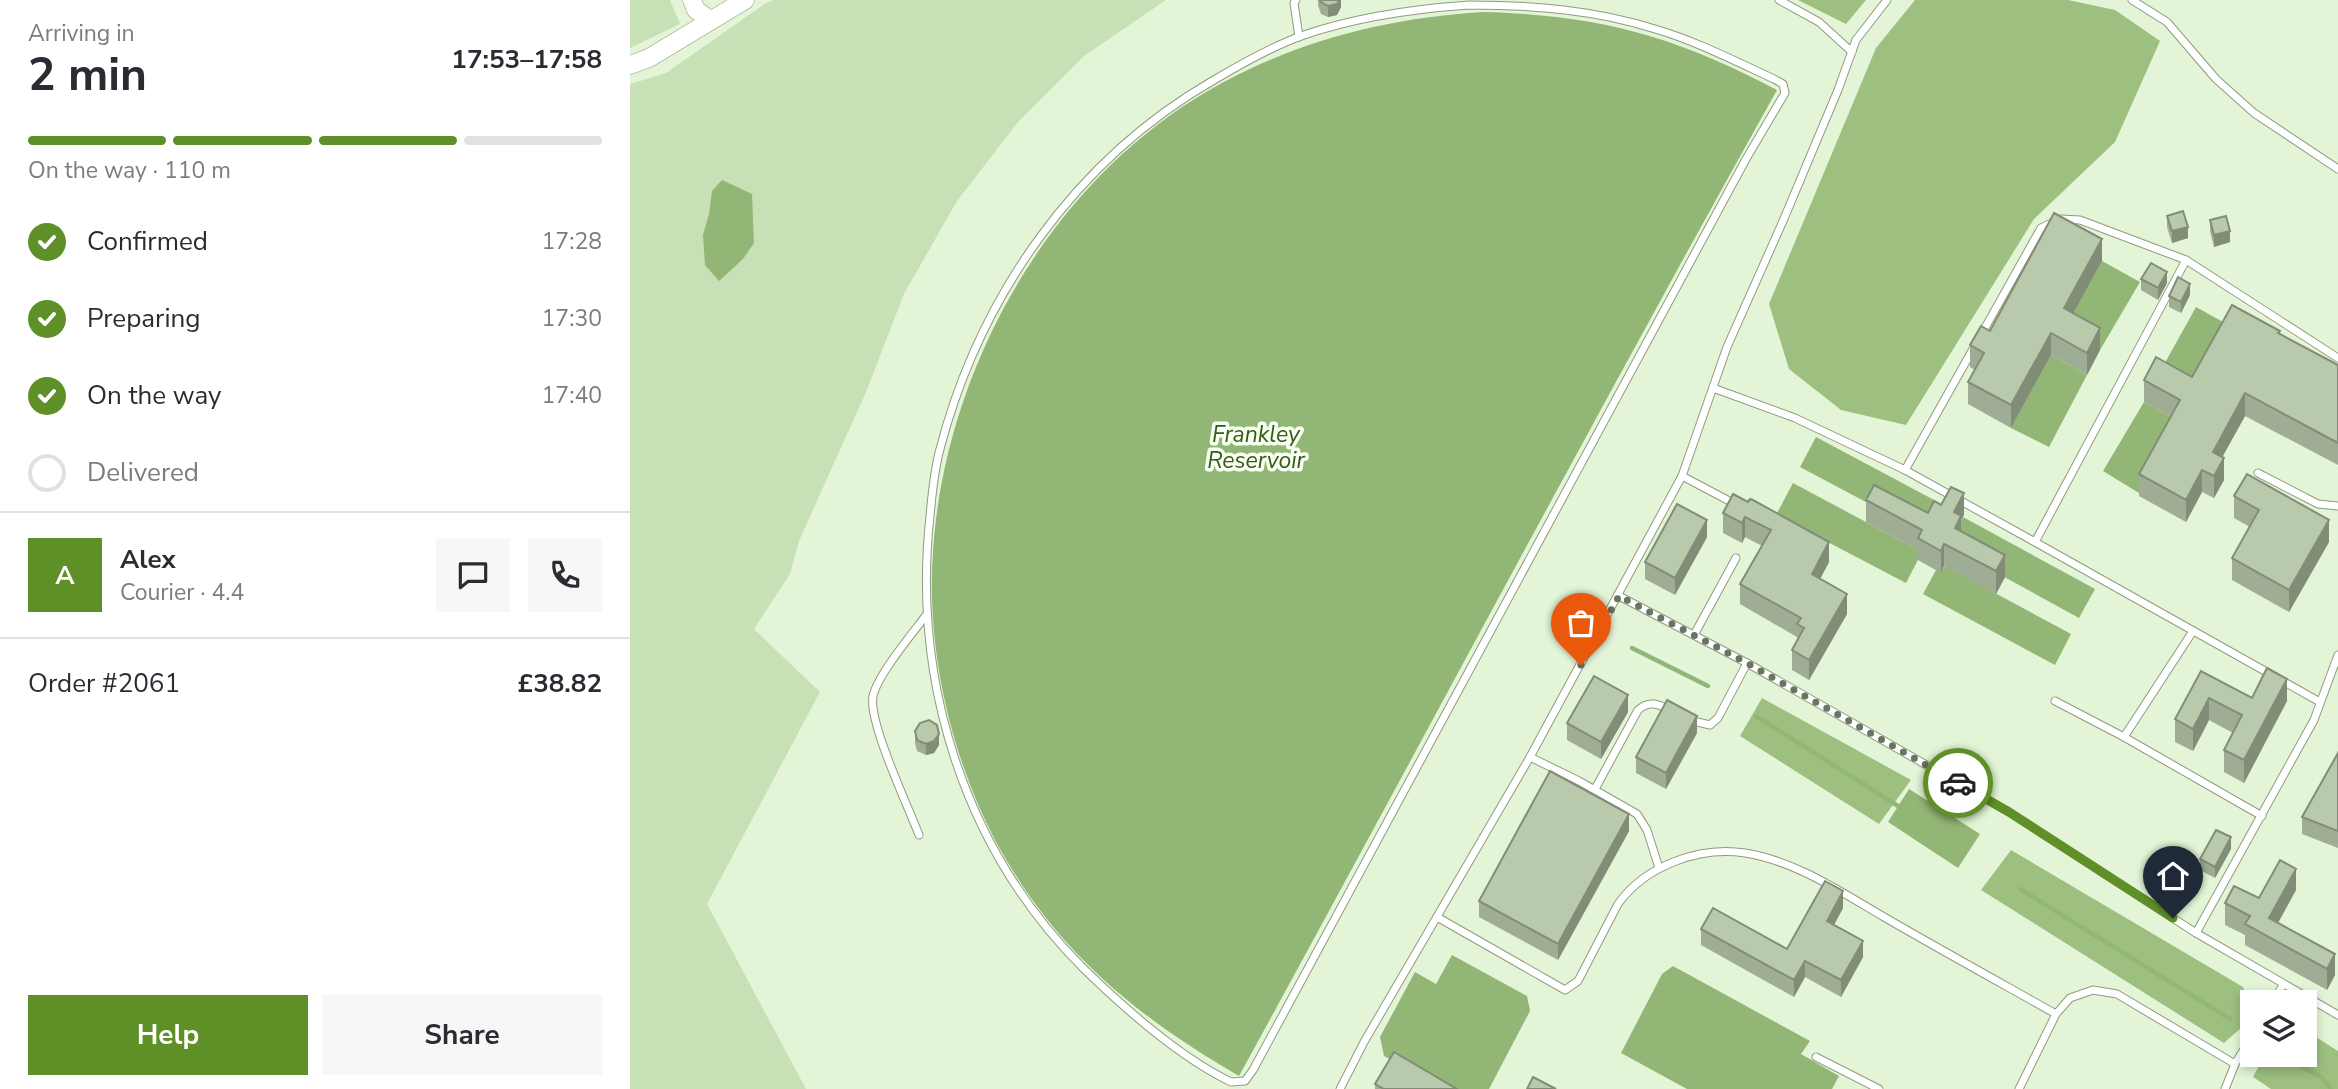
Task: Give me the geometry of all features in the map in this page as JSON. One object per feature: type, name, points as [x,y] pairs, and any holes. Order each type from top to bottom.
[{"type":"street","points":[[692,0],[696,10],[710,20]]},
{"type":"street","points":[[630,65],[649,58],[745,0]]},
{"type":"lane","points":[[1296,0],[1294,3],[1299,37]]},
{"type":"lane","points":[[1779,0],[1819,22],[1852,52]]},
{"type":"lane","points":[[1340,1089],[1364,1042],[1530,757],[1682,476],[1727,347],[1783,221],[1856,40],[1887,0]]},
{"type":"lane","points":[[2132,0],[2167,22],[2216,79],[2254,113],[2338,169]]},
{"type":"lane","points":[[1517,5],[1574,10],[1632,22],[1686,39],[1774,79],[1783,84],[1785,93],[1733,183],[1260,1058],[1245,1081],[1231,1082],[1156,1032],[1126,1009],[1091,976],[1041,922],[996,853],[973,806],[954,755],[935,687],[927,614],[926,555],[939,451],[958,391],[981,335],[1015,274],[1043,232],[1093,172],[1142,128],[1191,93],[1236,67],[1299,37],[1378,16],[1427,8],[1517,5]]},
{"type":"lane","points":[[1905,470],[2041,229],[2060,219],[2080,220],[2186,260],[2338,358]]},
{"type":"lane","points":[[2035,542],[2186,260]]},
{"type":"lane","points":[[1713,388],[1795,418],[1905,470],[2320,702]]},
{"type":"lane","points":[[2258,473],[2318,504],[2338,506]]},
{"type":"lane","points":[[1682,476],[1742,508]]},
{"type":"lane","points":[[1694,635],[1736,558]]},
{"type":"lane","points":[[1619,596],[1747,663],[2009,812],[2196,933],[2338,1015]]},
{"type":"lane","points":[[919,835],[877,726],[873,697],[883,676],[927,614]]},
{"type":"lane","points":[[2123,737],[2193,631]]},
{"type":"lane","points":[[2196,933],[2314,720],[2338,654]]},
{"type":"lane","points":[[1595,789],[1638,710],[1645,704],[1658,704],[1686,719],[1710,725],[1718,718],[1747,663]]},
{"type":"lane","points":[[2055,701],[2262,816]]},
{"type":"lane","points":[[1530,757],[1595,789],[1637,814],[1647,830],[1659,868]]},
{"type":"lane","points":[[1437,917],[1565,990],[1578,981],[1625,894],[1659,868],[1699,853],[1744,852],[1773,860],[1822,880],[2056,1014]]},
{"type":"lane","points":[[2280,990],[2283,985]]},
{"type":"lane","points":[[2019,1089],[2056,1014],[2070,999],[2093,990],[2117,994],[2235,1064]]},
{"type":"lane","points":[[2225,1089],[2240,1056]]},
{"type":"lane","points":[[1815,1057],[1879,1089]]},
{"type":"shaded area","points":[[630,0],[670,0],[680,24],[630,48]]},
{"type":"shaded area","points":[[774,0],[1166,0],[1084,56],[1018,122],[957,201],[904,294],[866,392],[799,541],[790,574],[754,629],[820,692],[707,904],[806,1089],[630,1089],[630,84],[666,73]]},
{"type":"shaded area","points":[[1798,0],[1866,0],[1846,24]]},
{"type":"shaded area","points":[[1915,0],[2068,0],[2115,10],[2160,41],[2115,142],[2034,219],[1906,425],[1841,410],[1789,369],[1769,304],[1876,48]]},
{"type":"shaded area","points":[[1762,698],[1911,780],[1879,824],[1740,736]]},
{"type":"shaded area","points":[[2011,850],[2243,987],[2244,990],[2240,990],[2240,1028],[2224,1043],[1981,890]]},
{"type":"shaded area","points":[[2317,1038],[2338,1051],[2338,1089],[2271,1089],[2253,1077],[2258,1067],[2317,1067]]},
{"type":"water","name":"Frankley Reservoir","points":[[1483,12],[1564,18],[1635,32],[1704,55],[1777,90],[1239,1076],[1165,1029],[1100,976],[1043,914],[995,840],[965,772],[944,699],[938,662],[932,587],[933,551],[942,483],[958,416],[983,351],[1015,288],[1053,230],[1098,178],[1149,131],[1206,92],[1239,74],[1305,46],[1410,20]]},
{"type":"water","points":[[722,180],[752,194],[754,243],[743,259],[719,281],[705,265],[703,235],[712,191]]},
{"type":"water","points":[[2102,261],[2140,282],[2100,350],[2064,331]]},
{"type":"water","points":[[2196,307],[2232,327],[2192,399],[2156,379]]},
{"type":"water","points":[[2051,355],[2087,375],[2049,447],[2011,428]]},
{"type":"water","points":[[2144,402],[2180,422],[2139,493],[2103,471]]},
{"type":"water","points":[[1816,437],[1951,509],[1928,535],[1800,467]]},
{"type":"water","points":[[1793,483],[1922,552],[1906,583],[1776,515]]},
{"type":"water","points":[[1963,517],[2095,589],[2079,618],[1955,550],[1954,534]]},
{"type":"water","points":[[1945,566],[2071,634],[2055,665],[1923,594],[1936,570],[1941,572]]},
{"type":"water","points":[[1909,789],[1980,834],[1958,868],[1888,822]]},
{"type":"water","points":[[1452,955],[1527,996],[1530,1011],[1489,1089],[1445,1089],[1384,1056],[1380,1037],[1415,972],[1436,984]]},
{"type":"water","points":[[1673,966],[1810,1041],[1801,1054],[1839,1076],[1832,1089],[1687,1089],[1621,1053],[1662,974]]},
{"type":"building","points":[[1320,0],[1339,0],[1337,4],[1328,6]]},
{"type":"building","points":[[2183,211],[2188,227],[2172,231],[2167,216]]},
{"type":"building","points":[[2054,213],[2102,239],[2064,308],[2100,328],[2087,353],[2051,333],[2011,405],[1968,382],[1984,353],[1970,345],[1981,326],[1990,331]]},
{"type":"building","points":[[2226,216],[2230,231],[2214,235],[2210,220]]},
{"type":"building","points":[[2151,263],[2167,272],[2158,288],[2141,279]]},
{"type":"building","points":[[2178,277],[2190,284],[2181,302],[2169,296]]},
{"type":"building","points":[[2232,305],[2338,365],[2338,443],[2245,393],[2213,452],[2224,458],[2214,476],[2202,470],[2186,500],[2139,474],[2180,400],[2144,380],[2156,357],[2192,377]]},
{"type":"building","points":[[2247,474],[2329,520],[2289,590],[2232,558],[2259,510],[2234,496]]},
{"type":"building","points":[[1874,485],[1928,513],[1934,501],[1941,505],[1951,487],[1964,493],[1954,512],[1961,516],[1955,528],[2005,555],[1996,571],[1944,544],[1941,551],[1918,538],[1922,530],[1866,500]]},
{"type":"building","points":[[1733,494],[1748,502],[1753,500],[1829,542],[1812,574],[1847,594],[1809,660],[1792,650],[1804,628],[1797,624],[1801,618],[1740,584],[1771,530],[1745,517],[1742,523],[1723,513]]},
{"type":"building","points":[[1677,504],[1707,520],[1675,578],[1645,562]]},
{"type":"building","points":[[2267,668],[2287,679],[2244,760],[2224,750],[2242,715],[2209,698],[2193,729],[2175,719],[2201,671],[2252,698]]},
{"type":"building","points":[[1594,676],[1628,695],[1601,742],[1567,723]]},
{"type":"building","points":[[1667,700],[1697,716],[1666,773],[1636,757]]},
{"type":"building","points":[[929,720],[937,725],[939,734],[934,741],[926,744],[917,740],[915,731],[920,723]]},
{"type":"building","points":[[2338,753],[2338,831],[2302,817]]},
{"type":"building","points":[[1550,771],[1629,814],[1558,944],[1479,901]]},
{"type":"building","points":[[2216,830],[2231,837],[2215,867],[2200,859]]},
{"type":"building","points":[[2280,860],[2296,869],[2269,918],[2335,954],[2327,969],[2245,924],[2250,916],[2225,903],[2234,886],[2259,898]]},
{"type":"building","points":[[1825,881],[1843,891],[1827,921],[1863,941],[1841,980],[1805,961],[1794,980],[1701,929],[1713,908],[1787,949]]},
{"type":"building","points":[[1394,1052],[1457,1089],[1384,1089],[1375,1084]]},
{"type":"building","points":[[1533,1077],[1556,1089],[1527,1089]]},
{"type":"waterway","points":[[1632,648],[1708,686]]},
{"type":"waterway","points":[[1756,716],[1898,806]]},
{"type":"waterway","points":[[2020,889],[2230,1019]]},
{"type":"waterway","points":[[2303,1067],[2321,1077],[2331,1089]]},
{"type":"way so far","points":[[1581,665],[1619,596],[1747,663],[1958,783]]},
{"type":"route","points":[[1958,783],[2009,812],[2173,918]]}]
